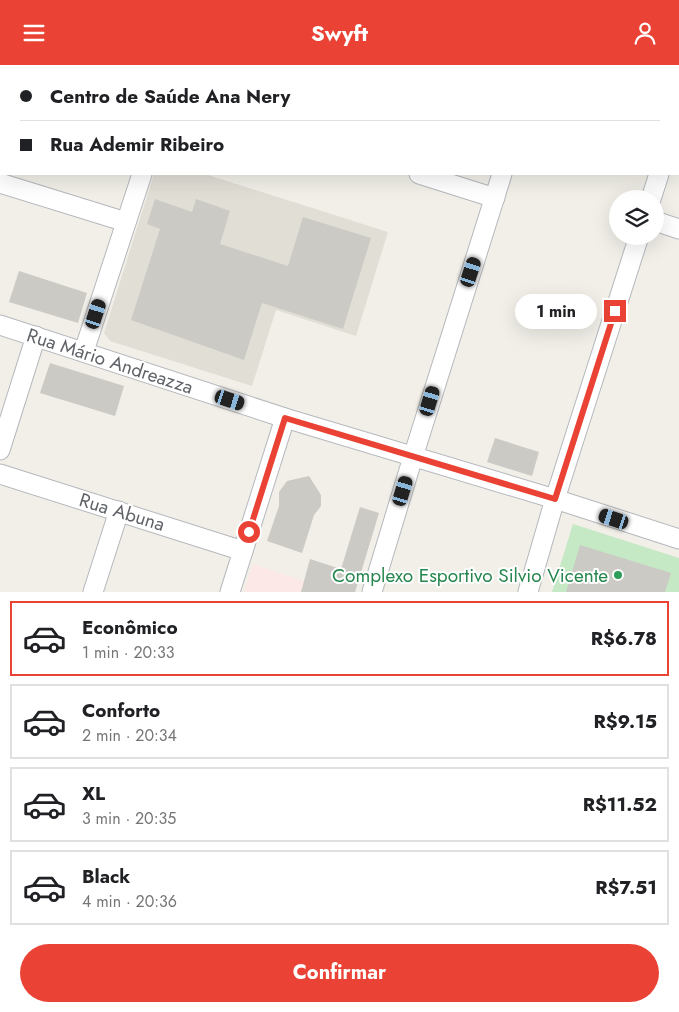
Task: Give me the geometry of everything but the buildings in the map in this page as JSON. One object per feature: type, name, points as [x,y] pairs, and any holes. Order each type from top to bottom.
[{"type":"street","points":[[84,351],[142,175]]},
{"type":"street","points":[[422,175],[494,198]]},
{"type":"street","points":[[372,592],[502,175]]},
{"type":"street","points":[[654,190],[659,175]]},
{"type":"street","points":[[0,183],[126,222]]},
{"type":"street","points":[[664,224],[679,229]]},
{"type":"street","points":[[528,592],[555,499],[636,245]]},
{"type":"street","name":"Rua Mário Andreazza","points":[[0,325],[285,418],[555,499],[679,539]]},
{"type":"street","points":[[0,450],[36,336]]},
{"type":"street","points":[[230,592],[285,418]]},
{"type":"street","name":"Rua Abuna","points":[[0,474],[243,551]]},
{"type":"street","points":[[93,592],[119,511]]},
{"type":"shaded area","points":[[154,175],[208,175],[388,232],[356,336],[276,310],[252,386],[110,341],[104,333]]},
{"type":"shaded area","points":[[253,564],[337,592],[244,592]]},
{"type":"green space","name":"Complexo Esportivo Silvio Vicente","points":[[573,524],[679,558],[679,592],[552,592]]},
{"type":"place","name":"Complexo Esportivo Silvio Vicente","points":[[618,575]]},
{"type":"route","points":[[249,532],[285,418],[555,499],[615,311]]}]
